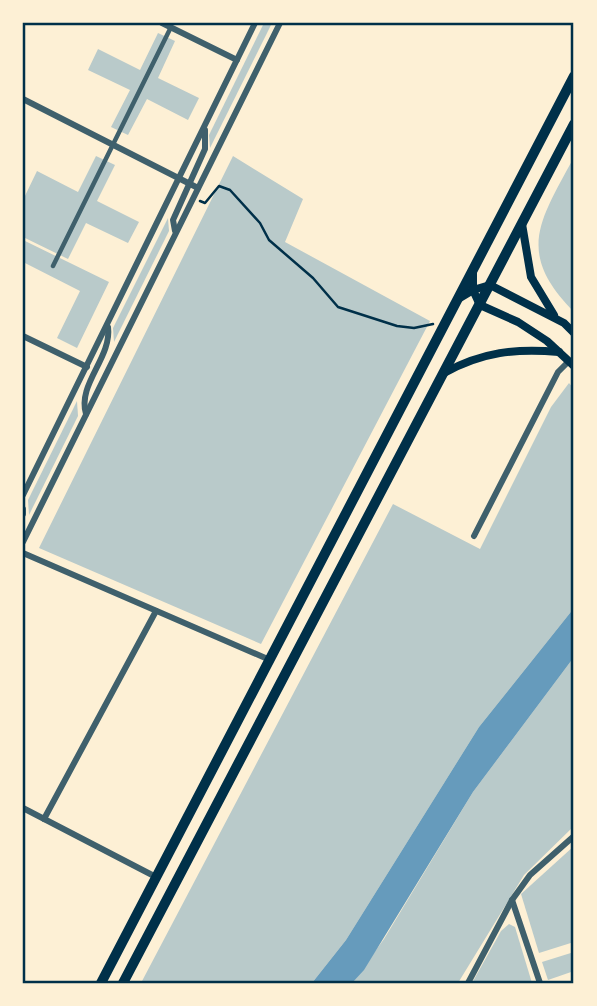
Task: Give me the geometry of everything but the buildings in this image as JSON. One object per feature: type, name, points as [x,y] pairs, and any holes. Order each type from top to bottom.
[{"type":"highway","points":[[101,983],[574,76]]},
{"type":"highway","points":[[123,983],[574,124]]},
{"type":"main road","points":[[522,224],[531,277],[559,320]]},
{"type":"main road","points":[[474,269],[473,290],[480,304],[518,322],[560,352],[572,364]]},
{"type":"main road","points":[[456,301],[473,290],[491,285],[559,320],[574,333]]},
{"type":"main road","points":[[444,373],[477,357],[495,353],[521,350],[560,352]]},
{"type":"street","points":[[162,23],[237,60]]},
{"type":"street","points":[[23,495],[255,23]]},
{"type":"street","points":[[23,542],[280,23]]},
{"type":"street","points":[[53,266],[171,27]]},
{"type":"street","points":[[23,99],[198,188]]},
{"type":"street","points":[[175,233],[173,220],[205,149],[205,125]]},
{"type":"street","points":[[86,414],[85,396],[110,340],[108,325]]},
{"type":"street","points":[[23,336],[104,376]]},
{"type":"street","points":[[474,536],[558,373],[572,364]]},
{"type":"street","points":[[23,509],[23,514]]},
{"type":"street","points":[[23,553],[270,660]]},
{"type":"street","points":[[44,820],[156,611]]},
{"type":"street","points":[[23,808],[156,877]]},
{"type":"street","points":[[468,983],[512,900],[530,875],[574,836]]},
{"type":"street","points":[[512,900],[540,983]]},
{"type":"street","points":[[117,983],[132,964]]},
{"type":"path","points":[[193,198],[205,203],[219,186],[230,190],[260,222],[269,240],[313,278],[338,307],[397,327],[415,328],[431,324],[443,327]]},
{"type":"shaded area","points":[[264,23],[272,23],[210,148],[209,135]]},
{"type":"shaded area","points":[[158,33],[175,41],[158,78],[199,98],[188,120],[147,99],[128,135],[111,127],[130,90],[88,70],[98,49],[140,70]]},
{"type":"shaded area","points":[[96,156],[115,165],[97,201],[139,222],[128,243],[86,223],[68,259],[23,237],[23,200],[37,171],[78,192]]},
{"type":"shaded area","points":[[233,156],[303,199],[285,242],[430,321],[261,644],[39,548]]},
{"type":"shaded area","points":[[574,157],[574,312],[556,291],[544,271],[539,253],[539,236],[551,200]]},
{"type":"shaded area","points":[[168,218],[169,231],[114,342],[113,328]]},
{"type":"shaded area","points":[[23,240],[109,282],[77,348],[57,338],[80,291],[23,262]]},
{"type":"shaded area","points":[[569,383],[574,389],[574,608],[479,727],[346,940],[312,983],[141,983],[393,504],[480,549],[551,407]]},
{"type":"shaded area","points":[[77,401],[78,416],[29,515],[28,500]]},
{"type":"shaded area","points":[[574,657],[574,826],[524,875],[458,983],[352,983],[384,939],[473,792]]},
{"type":"shaded area","points":[[574,846],[574,942],[539,953],[521,894]]},
{"type":"shaded area","points":[[509,924],[515,927],[532,983],[472,983],[501,931]]},
{"type":"shaded area","points":[[574,952],[574,971],[548,980],[542,962]]},
{"type":"water","points":[[574,608],[574,657],[473,792],[364,970],[352,983],[312,983],[346,940],[479,727]]}]
